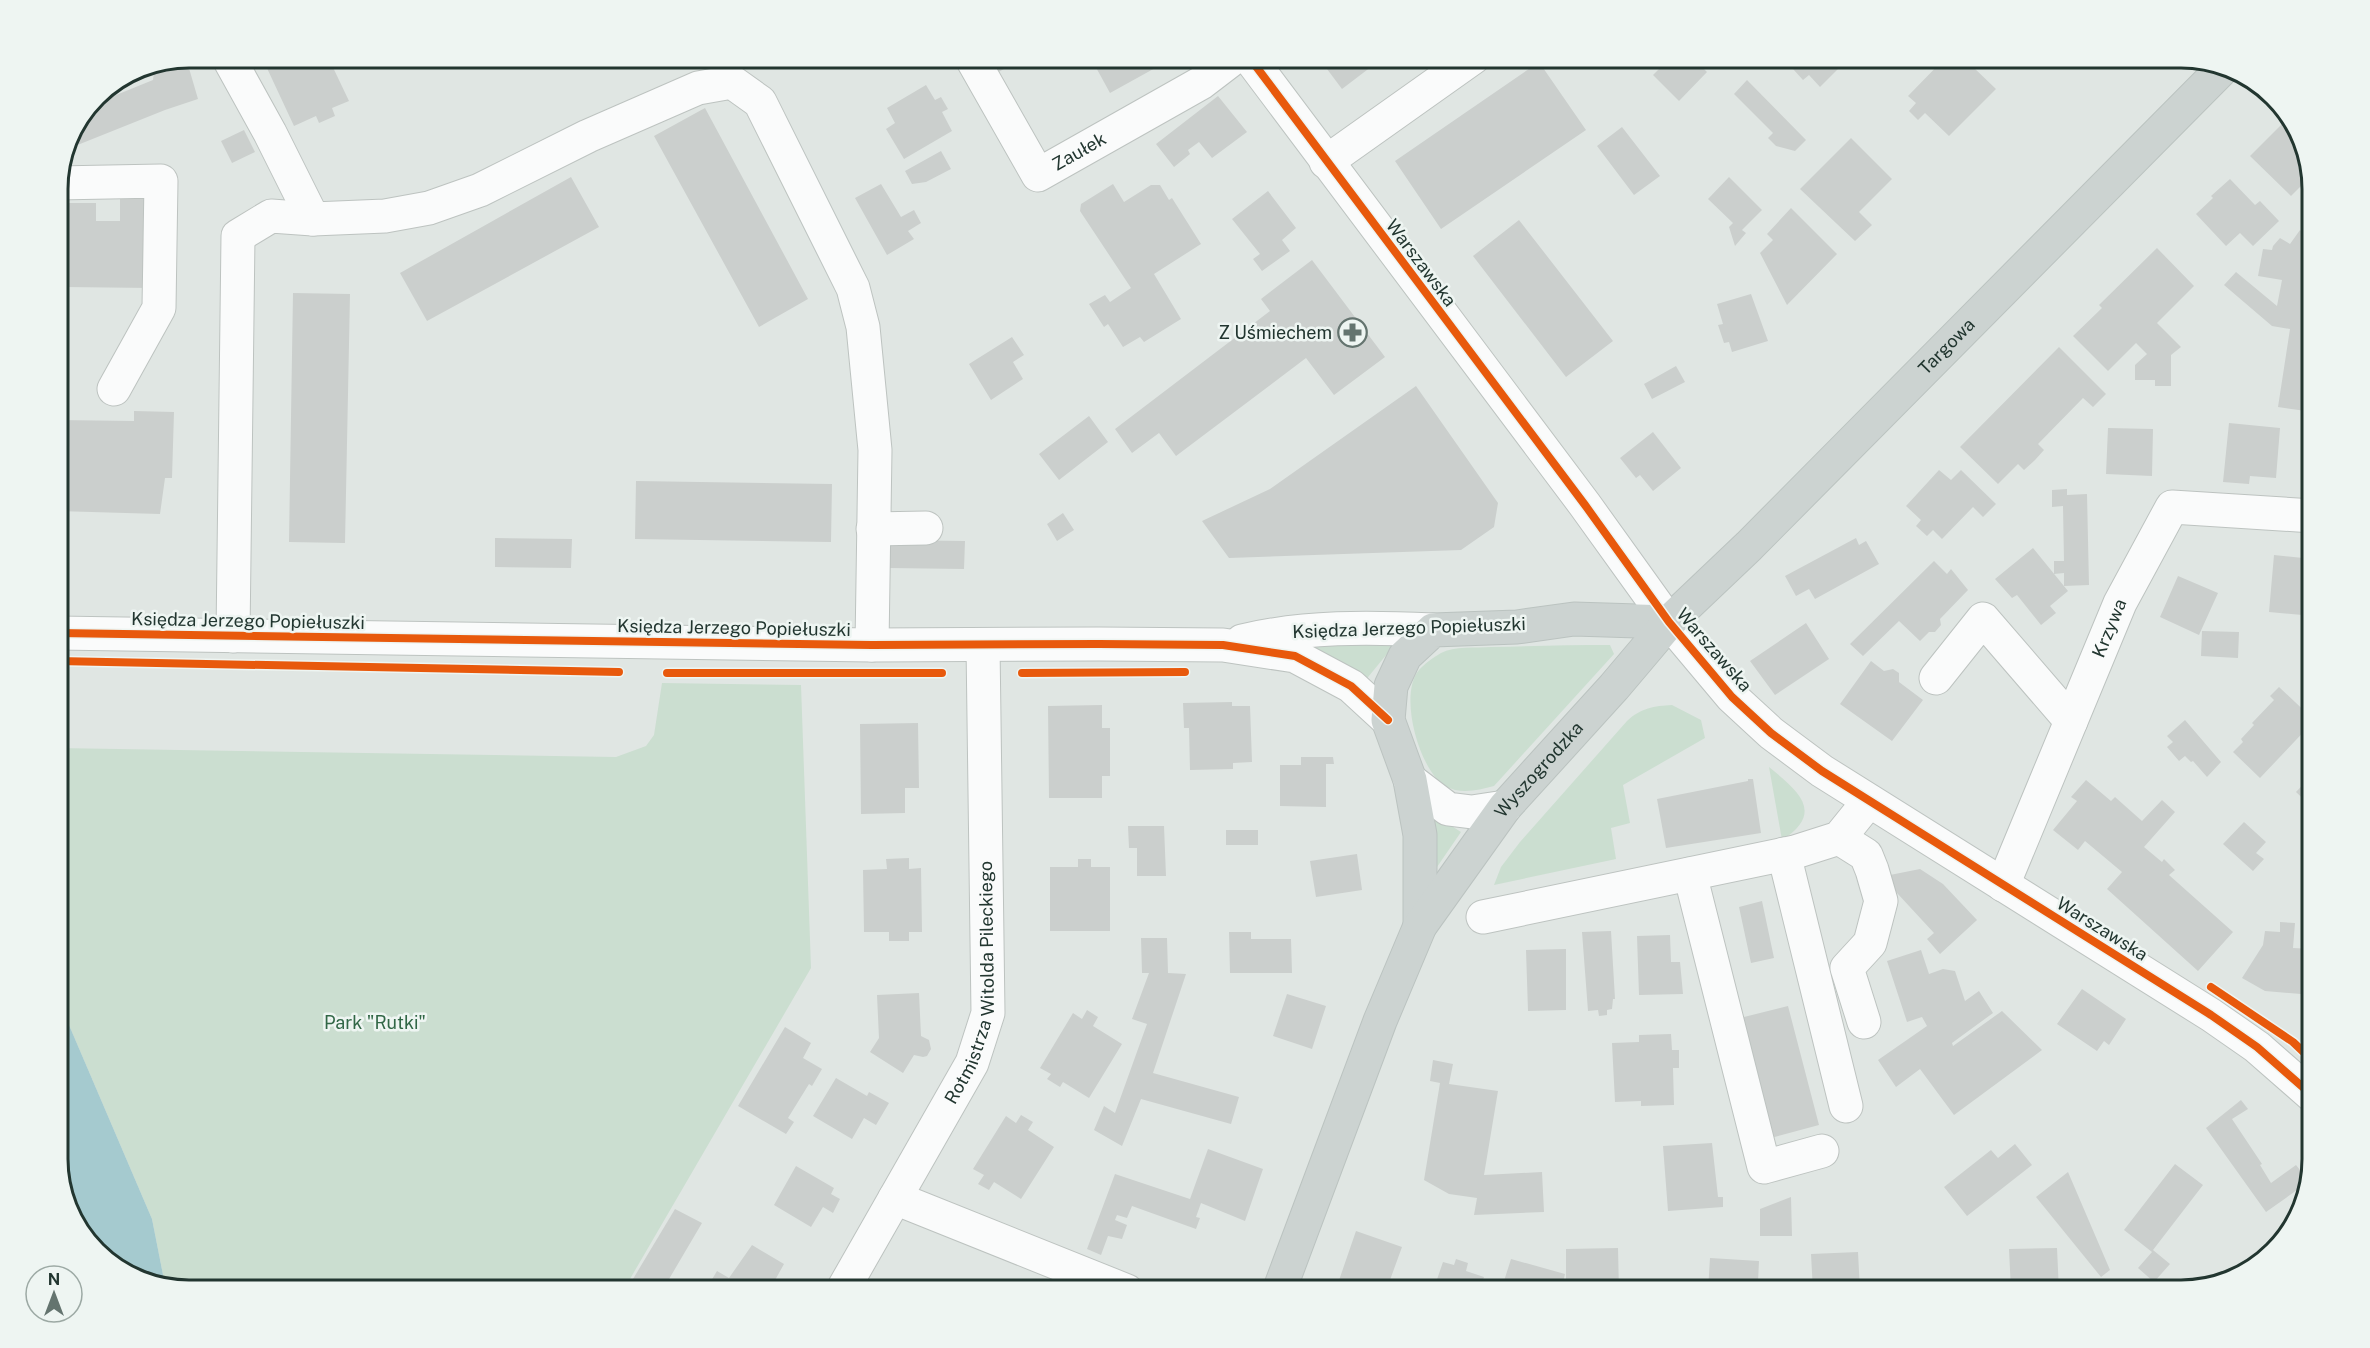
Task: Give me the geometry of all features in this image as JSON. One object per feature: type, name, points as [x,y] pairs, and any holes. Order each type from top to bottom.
[{"type":"main road","name":"Targowa","points":[[1669,622],[1749,546],[2218,74]]},
{"type":"main road","name":"Księdza Jerzego Popiełuszki","points":[[1433,630],[1517,627],[1574,619],[1669,622]]},
{"type":"main road","name":"Wyszogrodzka","points":[[1283,1280],[1380,1021],[1420,926],[1505,807],[1614,687],[1669,622]]},
{"type":"main road","points":[[1388,720],[1391,686],[1406,656],[1433,630]]},
{"type":"main road","name":"Wyszogrodzka","points":[[1388,720],[1410,780],[1420,835],[1420,926]]},
{"type":"street","points":[[234,68],[313,219]]},
{"type":"street","name":"Zaułek","points":[[977,68],[1038,175],[1201,83],[1221,68]]},
{"type":"street","name":"Warszawska","points":[[1257,68],[1585,505],[1669,622],[1717,681],[1771,733],[1822,771],[2211,1015],[2257,1047],[2302,1086]]},
{"type":"street","points":[[1326,162],[1458,68]]},
{"type":"street","points":[[233,636],[238,236],[271,216],[313,219],[385,216],[429,208],[480,190],[588,136],[698,88],[732,82],[760,102],[853,288],[863,327],[875,450],[872,645]]},
{"type":"street","points":[[68,183],[161,181],[159,308],[114,389]]},
{"type":"street","name":"Krzywa","points":[[2003,885],[2120,603],[2172,507],[2302,515]]},
{"type":"street","points":[[873,529],[926,528]]},
{"type":"street","points":[[1936,678],[1983,619],[2071,721]]},
{"type":"street","name":"Księdza Jerzego Popiełuszki","points":[[1223,645],[1280,632],[1368,627],[1433,630]]},
{"type":"street","name":"Księdza Jerzego Popiełuszki","points":[[68,633],[872,645],[1223,645],[1295,656],[1352,686],[1388,720]]},
{"type":"street","name":"Rotmistrza Witolda Pileckiego","points":[[848,1280],[972,1063],[988,1013],[983,645]]},
{"type":"street","points":[[1410,780],[1448,809],[1472,812],[1505,807]]},
{"type":"street","points":[[1483,917],[1784,854],[1839,838],[1869,801]]},
{"type":"street","points":[[1839,838],[1866,855],[1881,901],[1870,943],[1847,968],[1864,1022]]},
{"type":"street","points":[[1784,854],[1846,1106]]},
{"type":"street","points":[[1690,874],[1764,1167],[1822,1151]]},
{"type":"street","points":[[895,1198],[1100,1280]]},
{"type":"green space","points":[[1396,643],[1364,682],[1301,647]]},
{"type":"green space","points":[[1610,645],[1614,654],[1494,786],[1470,791],[1457,790],[1445,786],[1436,777],[1420,749],[1411,713],[1413,681],[1419,670],[1429,661],[1441,653],[1459,648]]},
{"type":"green space","name":"Park \"Rutki\"","points":[[662,683],[801,685],[811,968],[629,1280],[189,1280],[163,1277],[152,1219],[68,1023],[68,748],[616,757],[646,746],[654,735]]},
{"type":"green space","points":[[1672,705],[1701,720],[1705,738],[1623,785],[1630,823],[1611,828],[1616,859],[1494,885],[1501,867],[1520,842],[1627,721],[1648,708]]},
{"type":"green space","points":[[1769,767],[1797,793],[1805,811],[1795,830],[1782,840]]},
{"type":"green space","points":[[1425,809],[1461,832],[1437,867]]},
{"type":"water","points":[[68,1023],[152,1219],[163,1277],[142,1271],[115,1255],[93,1233],[77,1206],[68,1167]]},
{"type":"building","points":[[189,68],[198,99],[76,146],[88,121],[103,103],[109,98],[153,80],[154,73]]},
{"type":"building","points":[[267,68],[333,68],[349,101],[332,108],[335,116],[319,123],[316,116],[294,126]]},
{"type":"building","points":[[991,68],[1006,68],[995,74]]},
{"type":"building","points":[[1096,68],[1155,68],[1110,93]]},
{"type":"building","points":[[1326,68],[1370,68],[1342,89]]},
{"type":"building","points":[[1530,68],[1543,68],[1586,130],[1441,229],[1395,161]]},
{"type":"building","points":[[1660,68],[1703,68],[1707,72],[1679,101],[1653,75]]},
{"type":"building","points":[[1839,68],[1820,87],[1809,75],[1803,80],[1793,69]]},
{"type":"building","points":[[1935,68],[1974,68],[1996,89],[1949,136],[1925,113],[1918,120],[1909,111],[1916,103],[1908,96]]},
{"type":"building","points":[[1747,80],[1806,140],[1795,151],[1776,146],[1768,138],[1773,133],[1734,94]]},
{"type":"building","points":[[926,85],[935,100],[941,97],[948,109],[942,112],[952,131],[904,159],[886,129],[895,123],[887,108]]},
{"type":"building","points":[[1218,96],[1247,132],[1212,158],[1199,142],[1188,150],[1190,154],[1174,167],[1156,144]]},
{"type":"building","points":[[705,108],[808,299],[759,327],[654,136]]},
{"type":"building","points":[[2283,123],[2296,150],[2302,185],[2291,196],[2250,156]]},
{"type":"building","points":[[1622,127],[1660,176],[1634,195],[1597,146]]},
{"type":"building","points":[[244,130],[255,152],[232,163],[221,141]]},
{"type":"building","points":[[1851,138],[1892,179],[1859,212],[1872,225],[1855,241],[1800,189]]},
{"type":"building","points":[[941,151],[951,169],[926,182],[912,184],[905,171]]},
{"type":"building","points":[[571,177],[599,227],[427,321],[400,273]]},
{"type":"building","points":[[1729,177],[1762,210],[1742,230],[1746,233],[1735,246],[1729,227],[1733,223],[1708,199]]},
{"type":"building","points":[[2230,179],[2255,205],[2260,201],[2279,221],[2253,246],[2240,233],[2226,246],[2196,214]]},
{"type":"building","points":[[881,184],[901,217],[914,210],[921,223],[908,231],[914,239],[887,255],[855,198]]},
{"type":"building","points":[[1113,184],[1124,202],[1151,185],[1160,185],[1169,200],[1172,198],[1201,244],[1154,274],[1181,319],[1144,342],[1140,337],[1123,347],[1108,324],[1104,327],[1089,304],[1105,295],[1110,302],[1131,288],[1080,211],[1081,204]]},
{"type":"building","points":[[1268,191],[1296,228],[1282,240],[1290,251],[1262,271],[1253,259],[1260,254],[1232,219]]},
{"type":"building","points":[[120,196],[151,196],[151,288],[68,287],[68,203],[96,203],[96,221],[120,221]]},
{"type":"building","points":[[1791,208],[1837,254],[1787,305],[1760,253],[1773,240],[1767,234]]},
{"type":"building","points":[[1519,220],[1613,341],[1566,377],[1473,256]]},
{"type":"building","points":[[2300,230],[2302,232],[2302,410],[2278,407],[2290,329],[2272,326],[2224,285],[2236,272],[2277,306],[2282,280],[2258,276],[2263,249],[2272,250],[2280,238],[2290,244]]},
{"type":"building","points":[[2157,248],[2194,286],[2157,323],[2181,347],[2171,355],[2171,386],[2155,386],[2155,380],[2135,380],[2135,365],[2147,354],[2136,343],[2108,371],[2073,336],[2102,308],[2099,305]]},
{"type":"building","points":[[1312,260],[1385,357],[1334,395],[1306,358],[1176,456],[1159,433],[1132,453],[1115,429],[1270,311],[1261,299]]},
{"type":"building","points":[[293,293],[350,294],[345,543],[289,542]]},
{"type":"building","points":[[1751,294],[1768,341],[1732,352],[1729,342],[1724,343],[1718,325],[1723,324],[1717,304]]},
{"type":"building","points":[[1012,337],[1024,355],[1013,362],[1023,379],[991,400],[969,364]]},
{"type":"building","points":[[2059,347],[2106,394],[2093,407],[2083,398],[2038,444],[2044,450],[2035,460],[2024,470],[2018,464],[1998,484],[1960,447]]},
{"type":"building","points":[[1676,366],[1685,382],[1652,399],[1644,384]]},
{"type":"building","points":[[1416,386],[1498,503],[1494,527],[1461,550],[1229,558],[1202,521],[1270,489]]},
{"type":"building","points":[[134,411],[174,412],[172,478],[165,478],[160,514],[68,511],[68,420],[134,421]]},
{"type":"building","points":[[1089,416],[1108,442],[1059,480],[1039,454]]},
{"type":"building","points":[[2229,423],[2280,428],[2276,478],[2250,476],[2249,484],[2223,482]]},
{"type":"building","points":[[2108,428],[2153,429],[2152,476],[2106,474]]},
{"type":"building","points":[[1653,432],[1681,468],[1653,491],[1640,475],[1636,478],[1620,458]]},
{"type":"building","points":[[1939,470],[1951,480],[1961,470],[1996,504],[1983,517],[1973,507],[1942,539],[1933,530],[1927,536],[1916,526],[1921,520],[1906,506]]},
{"type":"building","points":[[636,481],[832,484],[831,542],[635,539]]},
{"type":"building","points":[[2067,489],[2067,495],[2087,494],[2089,585],[2064,586],[2064,573],[2054,574],[2054,561],[2064,561],[2063,506],[2052,507],[2052,490]]},
{"type":"building","points":[[1063,513],[1074,530],[1057,541],[1047,524]]},
{"type":"building","points":[[495,538],[572,539],[571,568],[495,567]]},
{"type":"building","points":[[1856,538],[1859,545],[1866,541],[1879,564],[1815,599],[1809,589],[1796,596],[1785,576]]},
{"type":"building","points":[[889,540],[965,541],[964,569],[889,568]]},
{"type":"building","points":[[2033,548],[2068,591],[2050,606],[2056,613],[2041,625],[2017,595],[2012,598],[1995,579]]},
{"type":"building","points":[[2274,555],[2302,558],[2302,615],[2269,612]]},
{"type":"building","points":[[1934,561],[1947,574],[1951,569],[1968,590],[1940,619],[1941,625],[1935,632],[1929,632],[1920,641],[1899,621],[1863,656],[1850,644]]},
{"type":"building","points":[[2178,576],[2218,593],[2199,635],[2160,617]]},
{"type":"building","points":[[1806,623],[1829,659],[1775,695],[1750,661]]},
{"type":"building","points":[[2202,631],[2239,632],[2238,658],[2201,656]]},
{"type":"building","points":[[1871,661],[1884,671],[1893,669],[1899,673],[1899,682],[1923,700],[1892,741],[1840,704]]},
{"type":"building","points":[[2279,687],[2302,709],[2302,734],[2260,778],[2233,752],[2243,742],[2241,739],[2254,725],[2252,723],[2274,700],[2270,696]]},
{"type":"building","points":[[1232,702],[1232,706],[1250,706],[1252,762],[1233,763],[1233,769],[1190,770],[1189,728],[1184,728],[1183,703]]},
{"type":"building","points":[[1102,705],[1102,728],[1110,728],[1110,776],[1102,776],[1102,798],[1049,798],[1048,706]]},
{"type":"building","points":[[2185,720],[2221,762],[2207,777],[2193,761],[2191,762],[2185,756],[2179,761],[2167,747],[2173,742],[2167,736]]},
{"type":"building","points":[[918,723],[919,788],[905,788],[905,813],[861,814],[860,724]]},
{"type":"building","points":[[1301,757],[1333,757],[1334,764],[1326,764],[1326,807],[1280,806],[1280,765],[1301,765]]},
{"type":"building","points":[[1748,779],[1753,779],[1761,833],[1666,848],[1657,799],[1748,781]]},
{"type":"building","points":[[2086,780],[2111,801],[2115,797],[2142,821],[2162,800],[2175,812],[2144,847],[2162,862],[2164,859],[2175,870],[2169,875],[2233,932],[2198,971],[2107,889],[2122,872],[2085,841],[2078,850],[2053,830],[2077,801],[2071,797]]},
{"type":"building","points":[[2302,786],[2302,798],[2296,792]]},
{"type":"building","points":[[2244,822],[2266,842],[2256,853],[2264,859],[2253,871],[2223,844]]},
{"type":"building","points":[[1128,826],[1164,826],[1166,876],[1137,876],[1137,848],[1129,848]]},
{"type":"building","points":[[1226,830],[1258,830],[1258,845],[1226,845]]},
{"type":"building","points":[[1357,854],[1362,890],[1316,897],[1310,861]]},
{"type":"building","points":[[909,858],[909,869],[921,868],[922,932],[909,932],[909,941],[889,941],[889,932],[864,932],[863,870],[887,869],[886,859]]},
{"type":"building","points":[[1078,859],[1091,859],[1091,867],[1110,867],[1110,931],[1050,931],[1050,867],[1078,867]]},
{"type":"building","points":[[1920,869],[1943,884],[1977,920],[1940,954],[1927,939],[1934,933],[1885,880],[1885,876]]},
{"type":"building","points":[[1762,901],[1774,958],[1751,963],[1739,907]]},
{"type":"building","points":[[2280,922],[2295,923],[2293,948],[2302,948],[2302,994],[2265,991],[2242,978],[2263,945],[2265,931],[2280,932]]},
{"type":"building","points":[[1611,931],[1615,999],[1613,999],[1612,1009],[1607,1010],[1607,1015],[1599,1016],[1598,1010],[1588,1011],[1582,932]]},
{"type":"building","points":[[1229,932],[1251,932],[1251,939],[1291,939],[1292,973],[1230,973]]},
{"type":"building","points":[[1670,935],[1671,962],[1680,962],[1683,994],[1639,995],[1637,936]]},
{"type":"building","points":[[1141,938],[1167,938],[1168,973],[1186,974],[1153,1073],[1239,1097],[1231,1124],[1141,1099],[1122,1146],[1094,1130],[1104,1106],[1115,1113],[1147,1024],[1132,1019],[1149,973],[1142,973]]},
{"type":"building","points":[[1566,949],[1566,1010],[1528,1011],[1526,950]]},
{"type":"building","points":[[1921,950],[1929,974],[1943,969],[1955,971],[1965,1001],[1979,991],[1993,1013],[1952,1043],[1953,1046],[2002,1011],[2042,1050],[1954,1115],[1920,1069],[1896,1087],[1878,1060],[1927,1026],[1922,1017],[1907,1022],[1887,961]]},
{"type":"building","points":[[2082,989],[2126,1019],[2109,1045],[2104,1041],[2097,1051],[2057,1024]]},
{"type":"building","points":[[919,993],[921,1036],[929,1040],[931,1049],[927,1056],[914,1055],[903,1073],[870,1052],[879,1038],[877,995]]},
{"type":"building","points":[[1287,994],[1326,1006],[1312,1049],[1273,1036]]},
{"type":"building","points":[[1788,1006],[1819,1125],[1771,1138],[1740,1018]]},
{"type":"building","points":[[1087,1010],[1098,1017],[1093,1026],[1122,1044],[1089,1098],[1063,1082],[1060,1087],[1047,1079],[1051,1074],[1040,1068],[1073,1013],[1082,1019]]},
{"type":"building","points":[[785,1027],[811,1043],[803,1058],[822,1069],[812,1086],[809,1084],[788,1118],[794,1122],[786,1134],[738,1106]]},
{"type":"building","points":[[1671,1034],[1672,1050],[1679,1050],[1679,1068],[1673,1068],[1674,1105],[1641,1106],[1641,1101],[1615,1102],[1612,1043],[1639,1042],[1639,1035]]},
{"type":"building","points":[[1433,1060],[1453,1064],[1449,1084],[1498,1091],[1484,1175],[1542,1172],[1544,1212],[1474,1215],[1477,1198],[1449,1194],[1424,1180],[1440,1083],[1430,1081]]},
{"type":"building","points":[[836,1078],[867,1096],[869,1092],[889,1103],[876,1125],[864,1118],[852,1139],[813,1116]]},
{"type":"building","points":[[2241,1100],[2248,1109],[2232,1119],[2262,1164],[2260,1165],[2271,1183],[2296,1165],[2301,1172],[2298,1189],[2266,1212],[2206,1128]]},
{"type":"building","points":[[1021,1115],[1033,1122],[1028,1130],[1054,1147],[1021,1199],[994,1182],[989,1190],[978,1184],[984,1175],[973,1169],[1006,1116],[1016,1123]]},
{"type":"building","points":[[1712,1143],[1718,1197],[1723,1197],[1723,1207],[1668,1211],[1663,1146]]},
{"type":"building","points":[[2015,1144],[2032,1165],[1967,1216],[1944,1187],[1991,1150],[1998,1158]]},
{"type":"building","points":[[1208,1149],[1263,1169],[1245,1221],[1201,1203],[1196,1217],[1200,1218],[1196,1229],[1132,1206],[1127,1218],[1117,1215],[1115,1220],[1127,1225],[1122,1239],[1108,1236],[1101,1255],[1087,1249],[1115,1174],[1190,1199]]},
{"type":"building","points":[[2175,1164],[2203,1185],[2153,1250],[2170,1264],[2156,1280],[2152,1280],[2138,1268],[2152,1252],[2124,1230]]},
{"type":"building","points":[[796,1166],[834,1188],[831,1194],[840,1199],[833,1213],[823,1207],[811,1227],[774,1205]]},
{"type":"building","points":[[2068,1172],[2110,1270],[2101,1277],[2036,1197]]},
{"type":"building","points":[[1791,1197],[1792,1236],[1760,1236],[1760,1209]]},
{"type":"building","points":[[675,1209],[702,1223],[668,1280],[633,1279]]},
{"type":"building","points":[[1356,1231],[1402,1247],[1390,1280],[1339,1280]]},
{"type":"building","points":[[752,1245],[784,1264],[775,1280],[712,1280],[717,1271],[729,1278]]},
{"type":"building","points":[[1618,1248],[1619,1280],[1566,1280],[1566,1249]]},
{"type":"building","points":[[2057,1248],[2058,1280],[2010,1280],[2009,1249]]},
{"type":"building","points":[[1858,1252],[1859,1280],[1812,1280],[1811,1254]]},
{"type":"building","points":[[1710,1258],[1759,1261],[1758,1280],[1709,1280]]},
{"type":"building","points":[[1456,1259],[1468,1263],[1466,1271],[1484,1277],[1483,1280],[1437,1280],[1443,1262],[1454,1265]]},
{"type":"building","points":[[1511,1259],[1565,1274],[1564,1280],[1504,1280]]},
{"type":"cycle path","points":[[1257,68],[1585,505],[1669,622],[1732,697],[1771,733],[1822,771],[2211,1015],[2257,1047],[2302,1086]]},
{"type":"cycle path","points":[[68,633],[872,645],[1223,645],[1295,656],[1351,686],[1388,720]]},
{"type":"cycle path","points":[[68,661],[619,672]]},
{"type":"cycle path","points":[[1022,673],[1185,672]]},
{"type":"cycle path","points":[[667,673],[942,673]]},
{"type":"cycle path","points":[[2211,987],[2293,1042],[2302,1051]]},
{"type":"place","name":"Z Uśmiechem","points":[[1353,333]]}]
